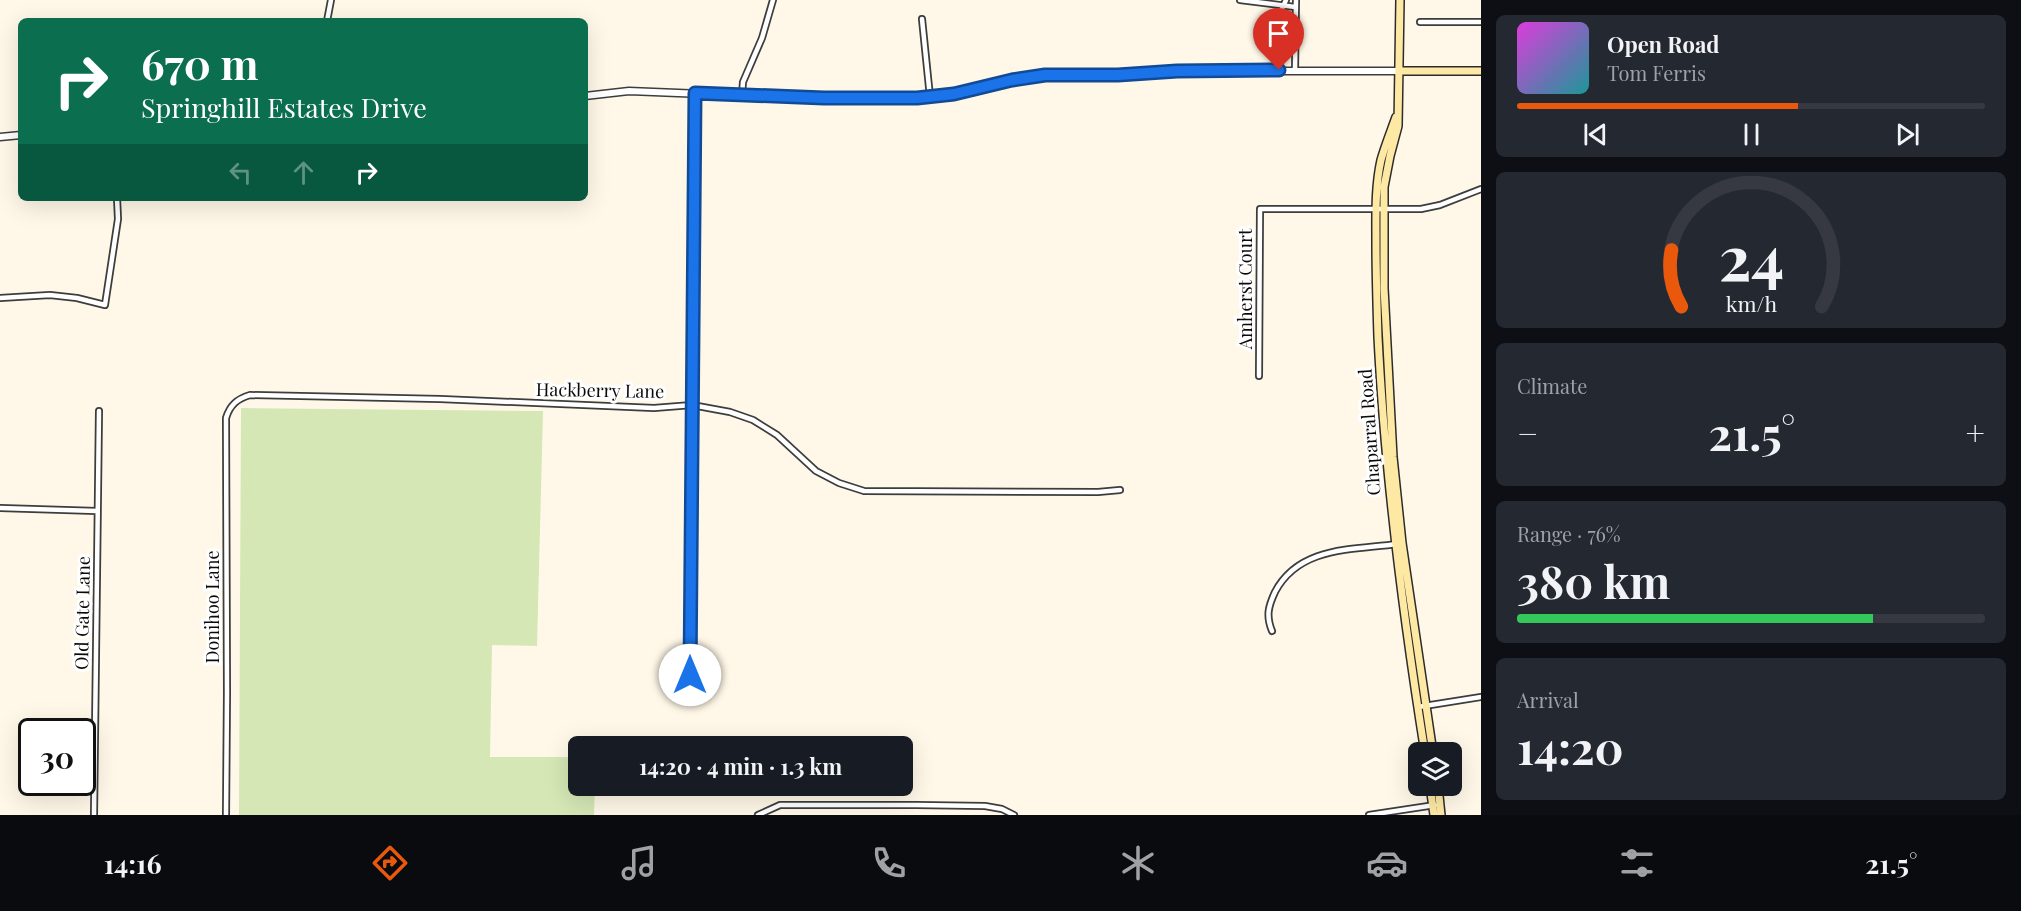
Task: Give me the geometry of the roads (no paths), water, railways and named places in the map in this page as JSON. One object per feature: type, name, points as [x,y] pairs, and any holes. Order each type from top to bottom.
[{"type":"main road","name":"Chaparral Road","points":[[1400,0],[1398,126],[1380,210],[1399,544],[1422,707],[1424,742]]},
{"type":"main road","points":[[1400,71],[1481,71]]},
{"type":"main road","name":"Chaparral Road","points":[[1422,707],[1430,742]]},
{"type":"main road","points":[[1434,796],[1441,815]]},
{"type":"main road","points":[[1434,815],[1437,796]]},
{"type":"street","points":[[328,18],[331,0]]},
{"type":"street","points":[[742,94],[743,82],[762,38],[773,0]]},
{"type":"street","points":[[1240,0],[1295,8]]},
{"type":"street","points":[[1279,70],[1280,13],[1286,0]]},
{"type":"street","points":[[1295,70],[1296,0]]},
{"type":"street","points":[[922,19],[930,97]]},
{"type":"street","points":[[1420,22],[1481,22]]},
{"type":"street","points":[[1279,49],[1294,50]]},
{"type":"street","points":[[588,96],[629,91],[824,98],[930,97],[1045,75],[1118,75],[1177,71],[1400,71]]},
{"type":"street","points":[[690,696],[695,93]]},
{"type":"street","points":[[0,137],[18,135]]},
{"type":"street","points":[[1380,210],[1434,207],[1481,189]]},
{"type":"street","points":[[0,298],[50,295],[77,298],[105,305],[118,219],[117,201]]},
{"type":"street","name":"Amherst Court","points":[[1259,376],[1260,209],[1380,210]]},
{"type":"street","name":"Hackberry Lane","points":[[236,401],[250,395],[440,399],[654,408],[692,405],[730,412],[753,420],[777,435],[816,471],[839,483],[864,491],[1098,492],[1120,490]]},
{"type":"street","name":"Donihoo Lane","points":[[226,815],[226,418],[236,401]]},
{"type":"street","name":"Old Gate Lane","points":[[94,815],[99,411]]},
{"type":"street","points":[[0,508],[97,511]]},
{"type":"street","points":[[1272,631],[1267,615],[1271,600],[1288,574],[1304,561],[1330,552],[1399,544]]},
{"type":"street","points":[[1422,707],[1481,697]]},
{"type":"street","points":[[758,815],[780,805],[985,806],[1002,809],[1014,815]]},
{"type":"street","points":[[1369,815],[1437,805]]}]
